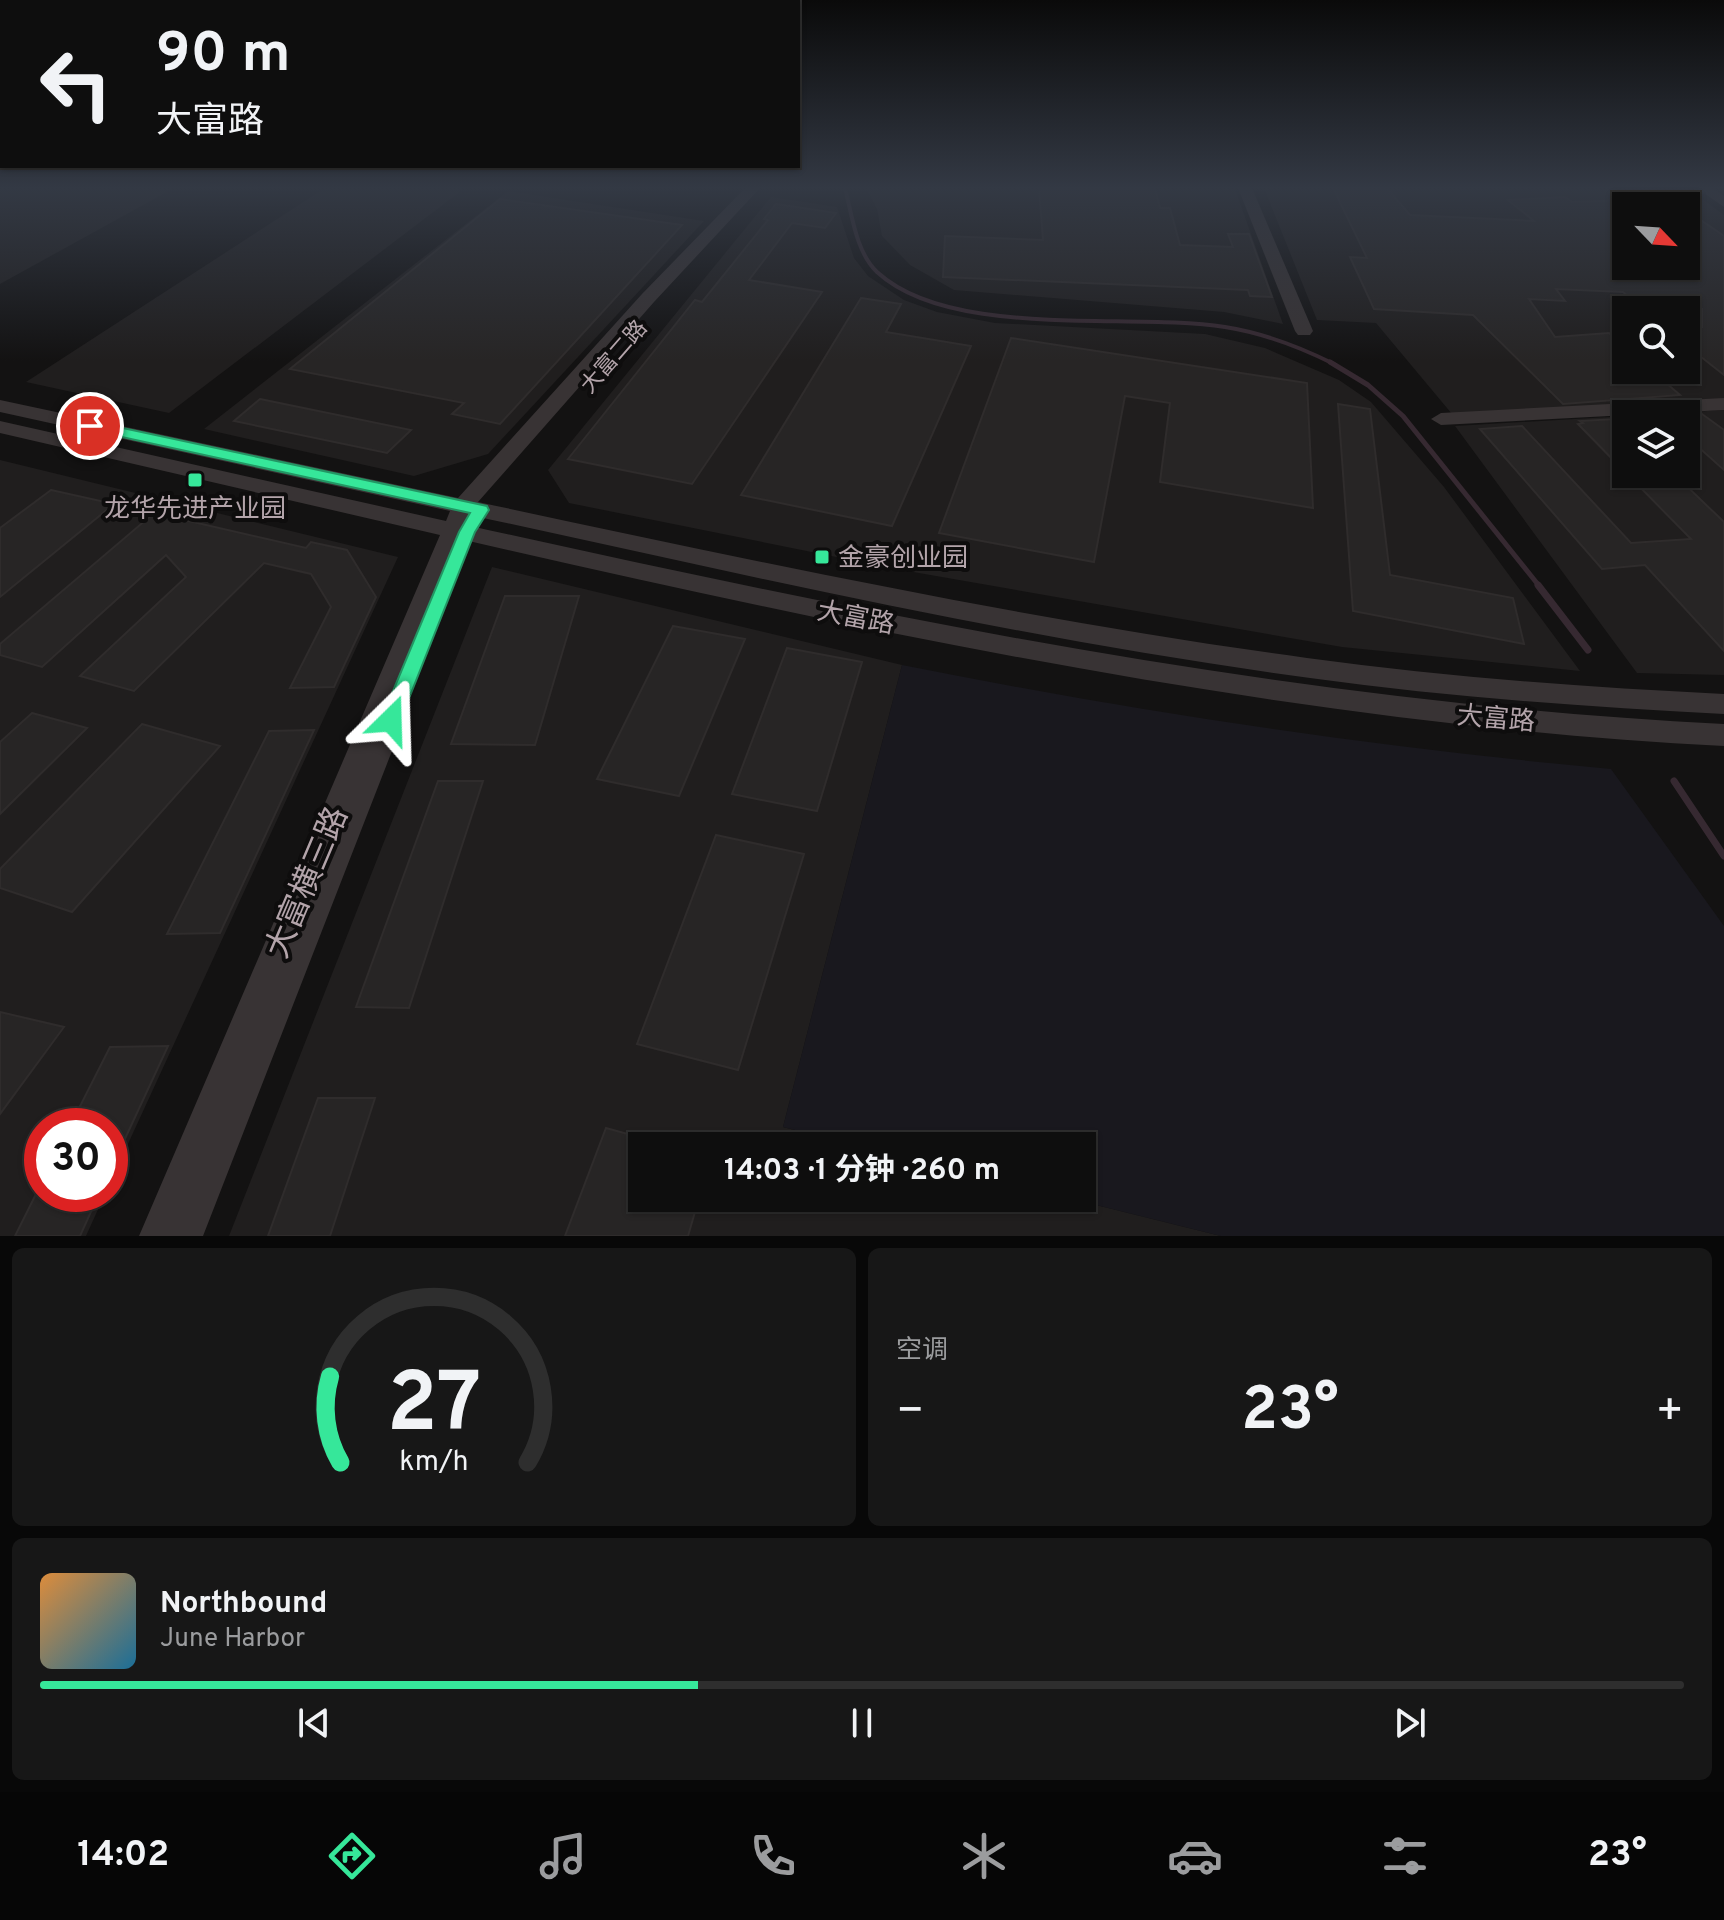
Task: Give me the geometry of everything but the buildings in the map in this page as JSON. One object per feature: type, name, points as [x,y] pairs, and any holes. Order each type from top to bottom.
[{"type":"street","name":"大富二路","points":[[466,519],[648,298],[698,246]]},
{"type":"street","name":"大富二路","points":[[466,519],[713,246]]},
{"type":"street","points":[[1269,246],[1304,331]]},
{"type":"street","points":[[1441,419],[1724,404]]},
{"type":"street","name":"大富路","points":[[0,406],[466,519],[826,611],[1306,697],[1485,718],[1724,735]]},
{"type":"street","name":"大富路","points":[[0,427],[466,519],[1133,644],[1301,668],[1477,688],[1620,700],[1724,704]]},
{"type":"street","name":"大富横三路","points":[[158,1236],[466,519]]},
{"type":"street","name":"大富横三路","points":[[184,1236],[466,519]]},
{"type":"shaded area","points":[[0,246],[69,246],[0,284]]},
{"type":"shaded area","points":[[236,246],[389,246],[169,413],[26,382]]},
{"type":"shaded area","points":[[438,246],[681,246],[488,454],[414,476],[204,429]]},
{"type":"shaded area","points":[[731,246],[850,246],[854,258],[868,276],[904,300],[937,312],[995,323],[1205,334],[1265,348],[1339,380],[1371,402],[1444,487],[1580,671],[1342,647],[896,569],[569,503],[548,470]]},
{"type":"shaded area","points":[[891,246],[1255,246],[1283,324],[1224,312],[954,290],[910,265]]},
{"type":"shaded area","points":[[1287,246],[1612,246],[1612,280],[1700,280],[1700,246],[1724,246],[1724,399],[1612,400],[1612,405],[1452,414],[1376,323],[1317,320]]},
{"type":"shaded area","points":[[1724,410],[1724,675],[1637,673],[1455,426],[1612,417],[1612,488],[1700,488],[1700,411]]},
{"type":"shaded area","points":[[0,460],[398,557],[128,1144],[128,1108],[24,1108],[24,1212],[97,1212],[86,1236],[0,1236]]},
{"type":"shaded area","points":[[492,567],[902,665],[783,1127],[803,1132],[628,1132],[628,1212],[1096,1212],[1096,1205],[1221,1236],[229,1236]]},
{"type":"shaded area","points":[[902,665],[1078,698],[1255,726],[1432,750],[1611,769],[1724,926],[1724,1236],[1221,1236],[1096,1205],[1096,1132],[803,1132],[783,1127]]},
{"type":"waterway","points":[[861,246],[877,272],[909,293],[949,307],[1043,319],[1225,327],[1281,341],[1331,363]]},
{"type":"waterway","points":[[1331,363],[1368,385],[1403,416],[1540,587]]},
{"type":"waterway","points":[[1538,585],[1588,650]]},
{"type":"waterway","points":[[1674,781],[1724,856]]},
{"type":"place","name":"龙华先进产业园","points":[[195,480]]},
{"type":"place","name":"金豪创业园","points":[[822,557]]},
{"type":"route","points":[[90,426],[481,510],[467,532],[391,720]]}]
